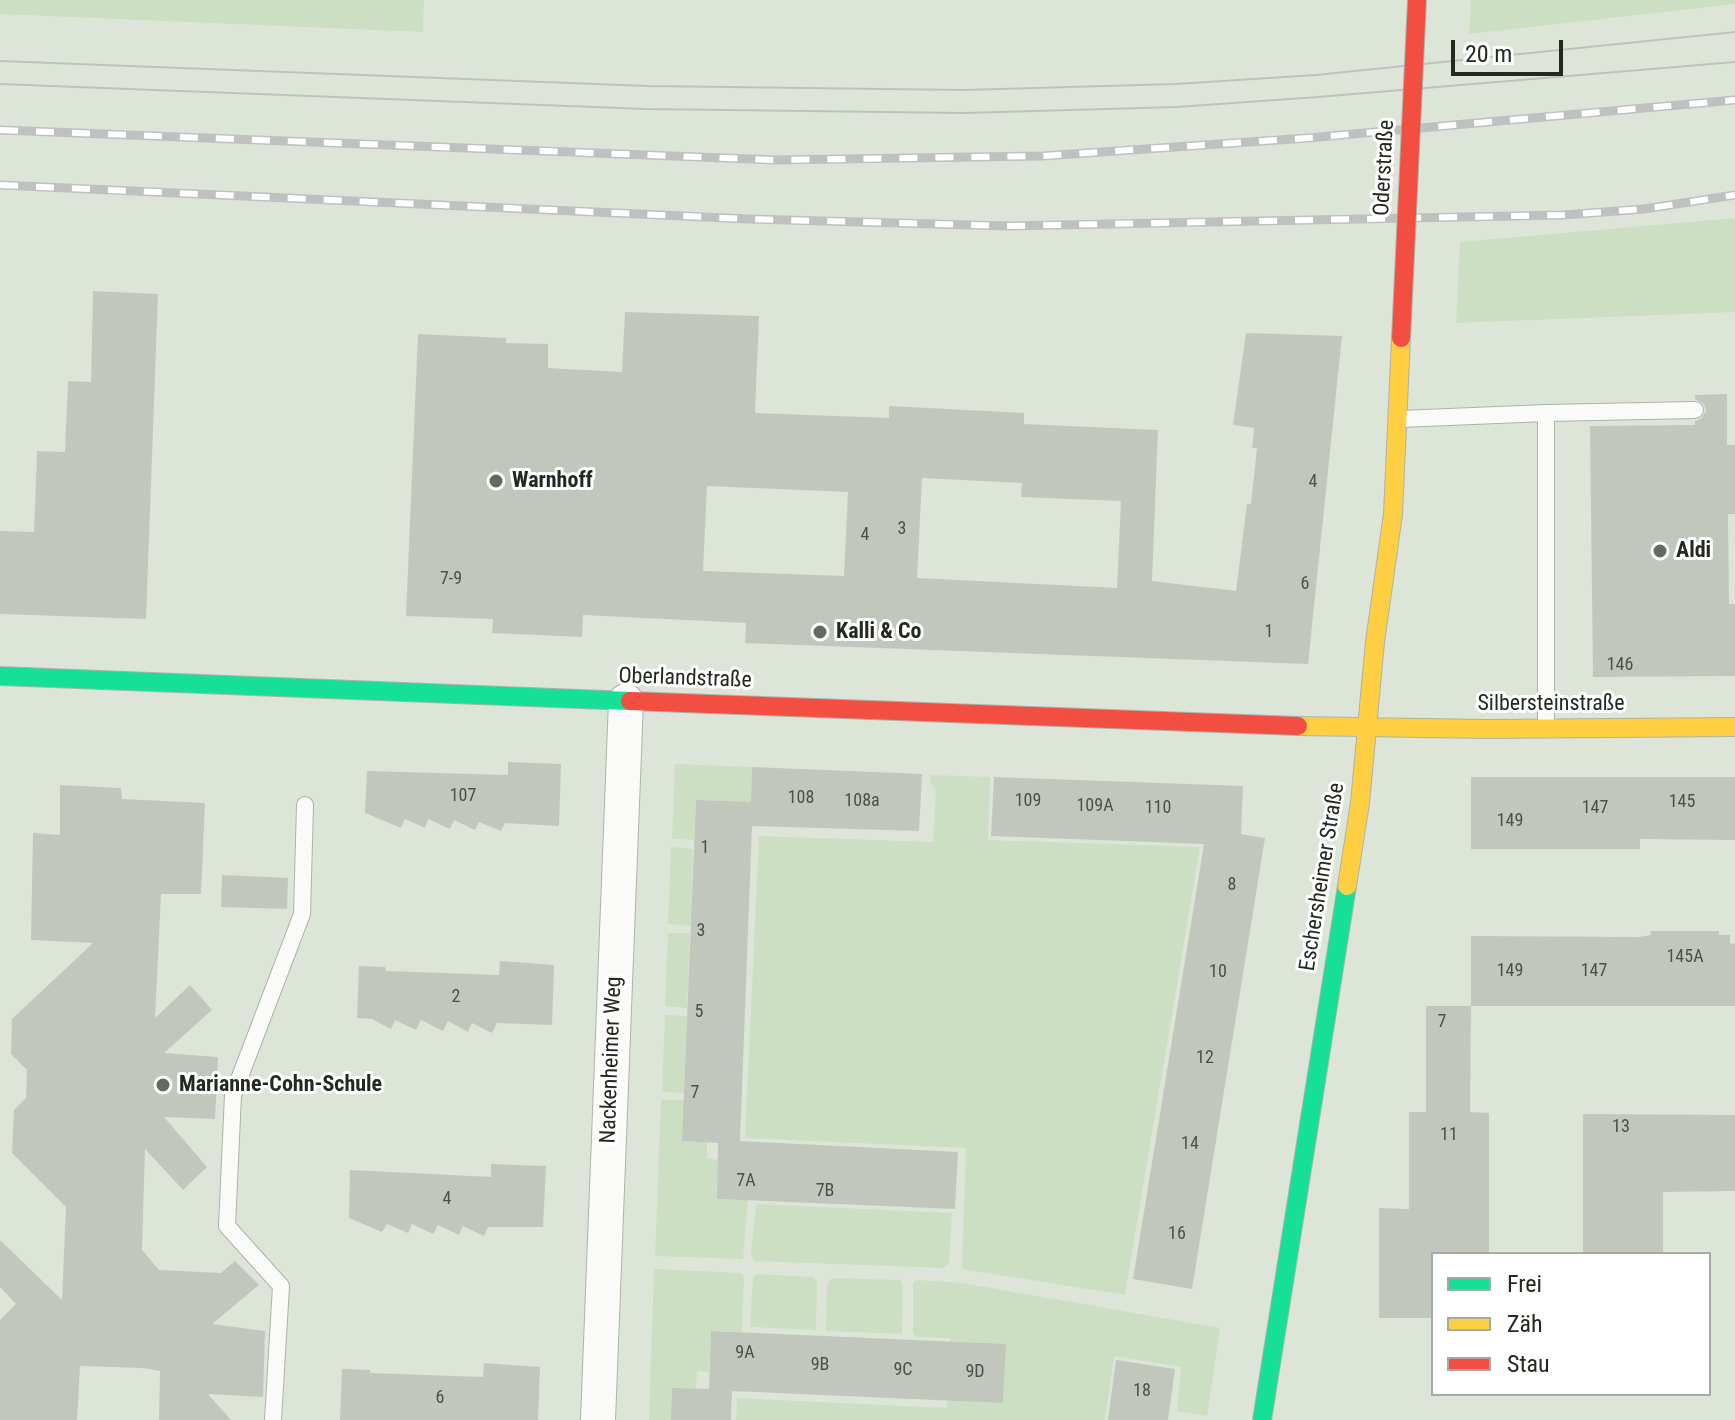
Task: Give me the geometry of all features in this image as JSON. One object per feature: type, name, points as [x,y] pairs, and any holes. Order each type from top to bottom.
[{"type":"street","name":"Oderstraße","points":[[1401,338],[1417,0]]},
{"type":"street","name":"Eschersheimer Straße","points":[[1262,1420],[1360,803],[1375,642],[1393,514],[1401,338]]},
{"type":"street","name":"Oberlandstraße","points":[[0,676],[1272,726],[1367,727]]},
{"type":"street","name":"Nackenheimer Weg","points":[[598,1420],[626,701]]},
{"type":"street","name":"Silbersteinstraße","points":[[1367,727],[1735,727]]},
{"type":"lane","points":[[1398,419],[1695,410]]},
{"type":"lane","points":[[1546,413],[1546,728]]},
{"type":"lane","points":[[273,1420],[281,1286],[227,1226],[232,1110],[233,1095],[302,914],[305,805]]},
{"type":"green space","points":[[0,0],[424,0],[423,32],[0,14]]},
{"type":"green space","points":[[1471,0],[1735,0],[1735,4],[1469,34]]},
{"type":"green space","points":[[1735,218],[1735,312],[1456,323],[1460,242]]},
{"type":"green space","points":[[675,764],[752,767],[751,803],[696,800],[694,840],[672,839]]},
{"type":"green space","points":[[931,775],[990,777],[988,840],[1200,847],[1125,1295],[962,1269],[966,1148],[745,1138],[759,836],[933,842],[936,790],[930,782]]},
{"type":"green space","points":[[671,847],[693,849],[691,926],[668,924]]},
{"type":"green space","points":[[668,933],[690,933],[687,1008],[665,1006]]},
{"type":"green space","points":[[665,1015],[687,1016],[684,1093],[662,1092]]},
{"type":"green space","points":[[661,1100],[684,1100],[707,1142],[707,1158],[718,1160],[717,1199],[748,1200],[743,1259],[655,1256]]},
{"type":"green space","points":[[756,1204],[952,1213],[949,1263],[943,1268],[755,1261],[751,1254]]},
{"type":"green space","points":[[654,1269],[741,1273],[744,1276],[742,1332],[711,1331],[709,1372],[697,1371],[696,1389],[672,1389],[671,1420],[649,1420]]},
{"type":"green space","points":[[757,1274],[813,1277],[817,1281],[816,1330],[750,1327],[753,1278]]},
{"type":"green space","points":[[832,1278],[900,1280],[903,1285],[902,1334],[826,1331],[827,1284]]},
{"type":"green space","points":[[918,1280],[963,1283],[1220,1328],[1207,1416],[1177,1411],[1181,1367],[1114,1356],[1105,1420],[736,1420],[737,1398],[947,1408],[950,1338],[916,1337],[913,1333],[913,1283]]},
{"type":"building","points":[[93,291],[158,294],[146,619],[0,614],[0,531],[34,532],[37,451],[65,452],[68,381],[91,382]]},
{"type":"building","points":[[625,312],[759,316],[755,413],[889,418],[889,406],[1024,413],[1024,424],[1158,430],[1152,581],[1236,591],[1257,448],[1252,448],[1254,428],[1233,425],[1246,333],[1342,336],[1308,664],[745,643],[746,623],[583,615],[582,637],[492,633],[493,619],[406,616],[418,334],[506,338],[506,343],[548,344],[548,368],[622,372]],"holes":[[[922,478],[1022,483],[1021,497],[1121,501],[1117,588],[917,578]],[[707,486],[848,492],[844,576],[703,571]]]},
{"type":"building","name":"Aldi","points":[[1727,394],[1727,445],[1735,445],[1735,514],[1728,514],[1729,604],[1735,604],[1735,676],[1593,677],[1590,426],[1695,425],[1695,421],[1701,419],[1706,411],[1695,395]]},
{"type":"building","points":[[508,762],[561,764],[559,826],[505,823],[501,831],[479,822],[475,830],[454,820],[450,829],[428,819],[425,828],[405,819],[401,828],[365,813],[367,771],[508,775]]},
{"type":"building","points":[[752,767],[922,774],[919,831],[752,826],[740,1141],[958,1152],[955,1209],[717,1199],[718,1143],[682,1141],[696,800],[751,802]]},
{"type":"building","points":[[994,777],[1243,786],[1241,834],[1265,838],[1192,1289],[1133,1279],[1204,844],[991,836]]},
{"type":"building","points":[[1471,777],[1735,777],[1735,840],[1640,839],[1640,849],[1471,849]]},
{"type":"building","points":[[60,785],[121,788],[122,799],[205,803],[201,894],[161,894],[155,1018],[190,985],[212,1010],[164,1053],[218,1057],[215,1119],[164,1117],[207,1167],[183,1190],[145,1149],[142,1250],[159,1270],[221,1273],[235,1261],[259,1285],[212,1324],[265,1331],[263,1397],[208,1394],[231,1420],[159,1420],[160,1371],[80,1366],[77,1420],[0,1420],[0,1320],[16,1304],[0,1287],[0,1240],[62,1300],[66,1207],[12,1153],[14,1110],[26,1098],[27,1070],[11,1054],[12,1019],[93,943],[31,940],[33,833],[60,835]]},
{"type":"building","points":[[222,875],[288,878],[287,909],[221,907]]},
{"type":"building","points":[[1650,931],[1719,931],[1719,935],[1730,935],[1730,943],[1735,944],[1735,1006],[1471,1006],[1471,936],[1639,937],[1651,935]]},
{"type":"building","points":[[500,961],[554,965],[552,1025],[497,1023],[492,1033],[472,1023],[468,1032],[448,1021],[443,1031],[421,1020],[416,1030],[395,1020],[391,1029],[372,1019],[357,1018],[359,966],[385,967],[386,971],[499,975]]},
{"type":"building","points":[[1426,1006],[1471,1006],[1470,1112],[1489,1113],[1489,1252],[1431,1252],[1431,1318],[1379,1318],[1379,1208],[1409,1209],[1409,1112],[1426,1112]]},
{"type":"building","points":[[1583,1114],[1735,1115],[1735,1191],[1663,1192],[1663,1252],[1583,1252]]},
{"type":"building","points":[[491,1164],[546,1166],[543,1227],[488,1227],[484,1236],[463,1226],[459,1235],[438,1225],[433,1234],[412,1224],[408,1233],[387,1224],[382,1232],[349,1218],[350,1170],[491,1177]]},
{"type":"building","points":[[711,1331],[1006,1344],[1003,1403],[732,1391],[731,1420],[671,1420],[672,1388],[709,1389]]},
{"type":"building","points":[[1116,1360],[1175,1369],[1168,1420],[1108,1420]]},
{"type":"building","points":[[484,1363],[540,1367],[538,1420],[340,1420],[342,1369],[370,1370],[370,1373],[483,1377]]},
{"type":"tram line","points":[[0,61],[647,86],[964,90],[1176,84],[1316,75],[1735,32]]},
{"type":"tram line","points":[[0,84],[645,109],[964,113],[1177,107],[1735,62]]},
{"type":"railway","points":[[0,130],[776,160],[1042,156],[1308,138],[1735,100]]},
{"type":"railway","points":[[0,185],[749,219],[1007,226],[1563,215],[1644,209],[1735,195]]},
{"type":"traffic: fast","points":[[0,676],[630,701]]},
{"type":"traffic: fast","points":[[1262,1420],[1347,886]]},
{"type":"traffic: slow","points":[[1347,886],[1360,803],[1375,642],[1393,514],[1401,338]]},
{"type":"traffic: slow","points":[[1298,726],[1486,729],[1735,727]]},
{"type":"traffic: jam","points":[[1401,338],[1417,0]]},
{"type":"traffic: jam","points":[[630,701],[1298,726]]},
{"type":"place","name":"Warnhoff","points":[[496,481]]},
{"type":"place","name":"Aldi","points":[[1660,551]]},
{"type":"place","name":"Kalli & Co","points":[[820,632]]},
{"type":"place","name":"Marianne-Cohn-Schule","points":[[163,1085]]}]
